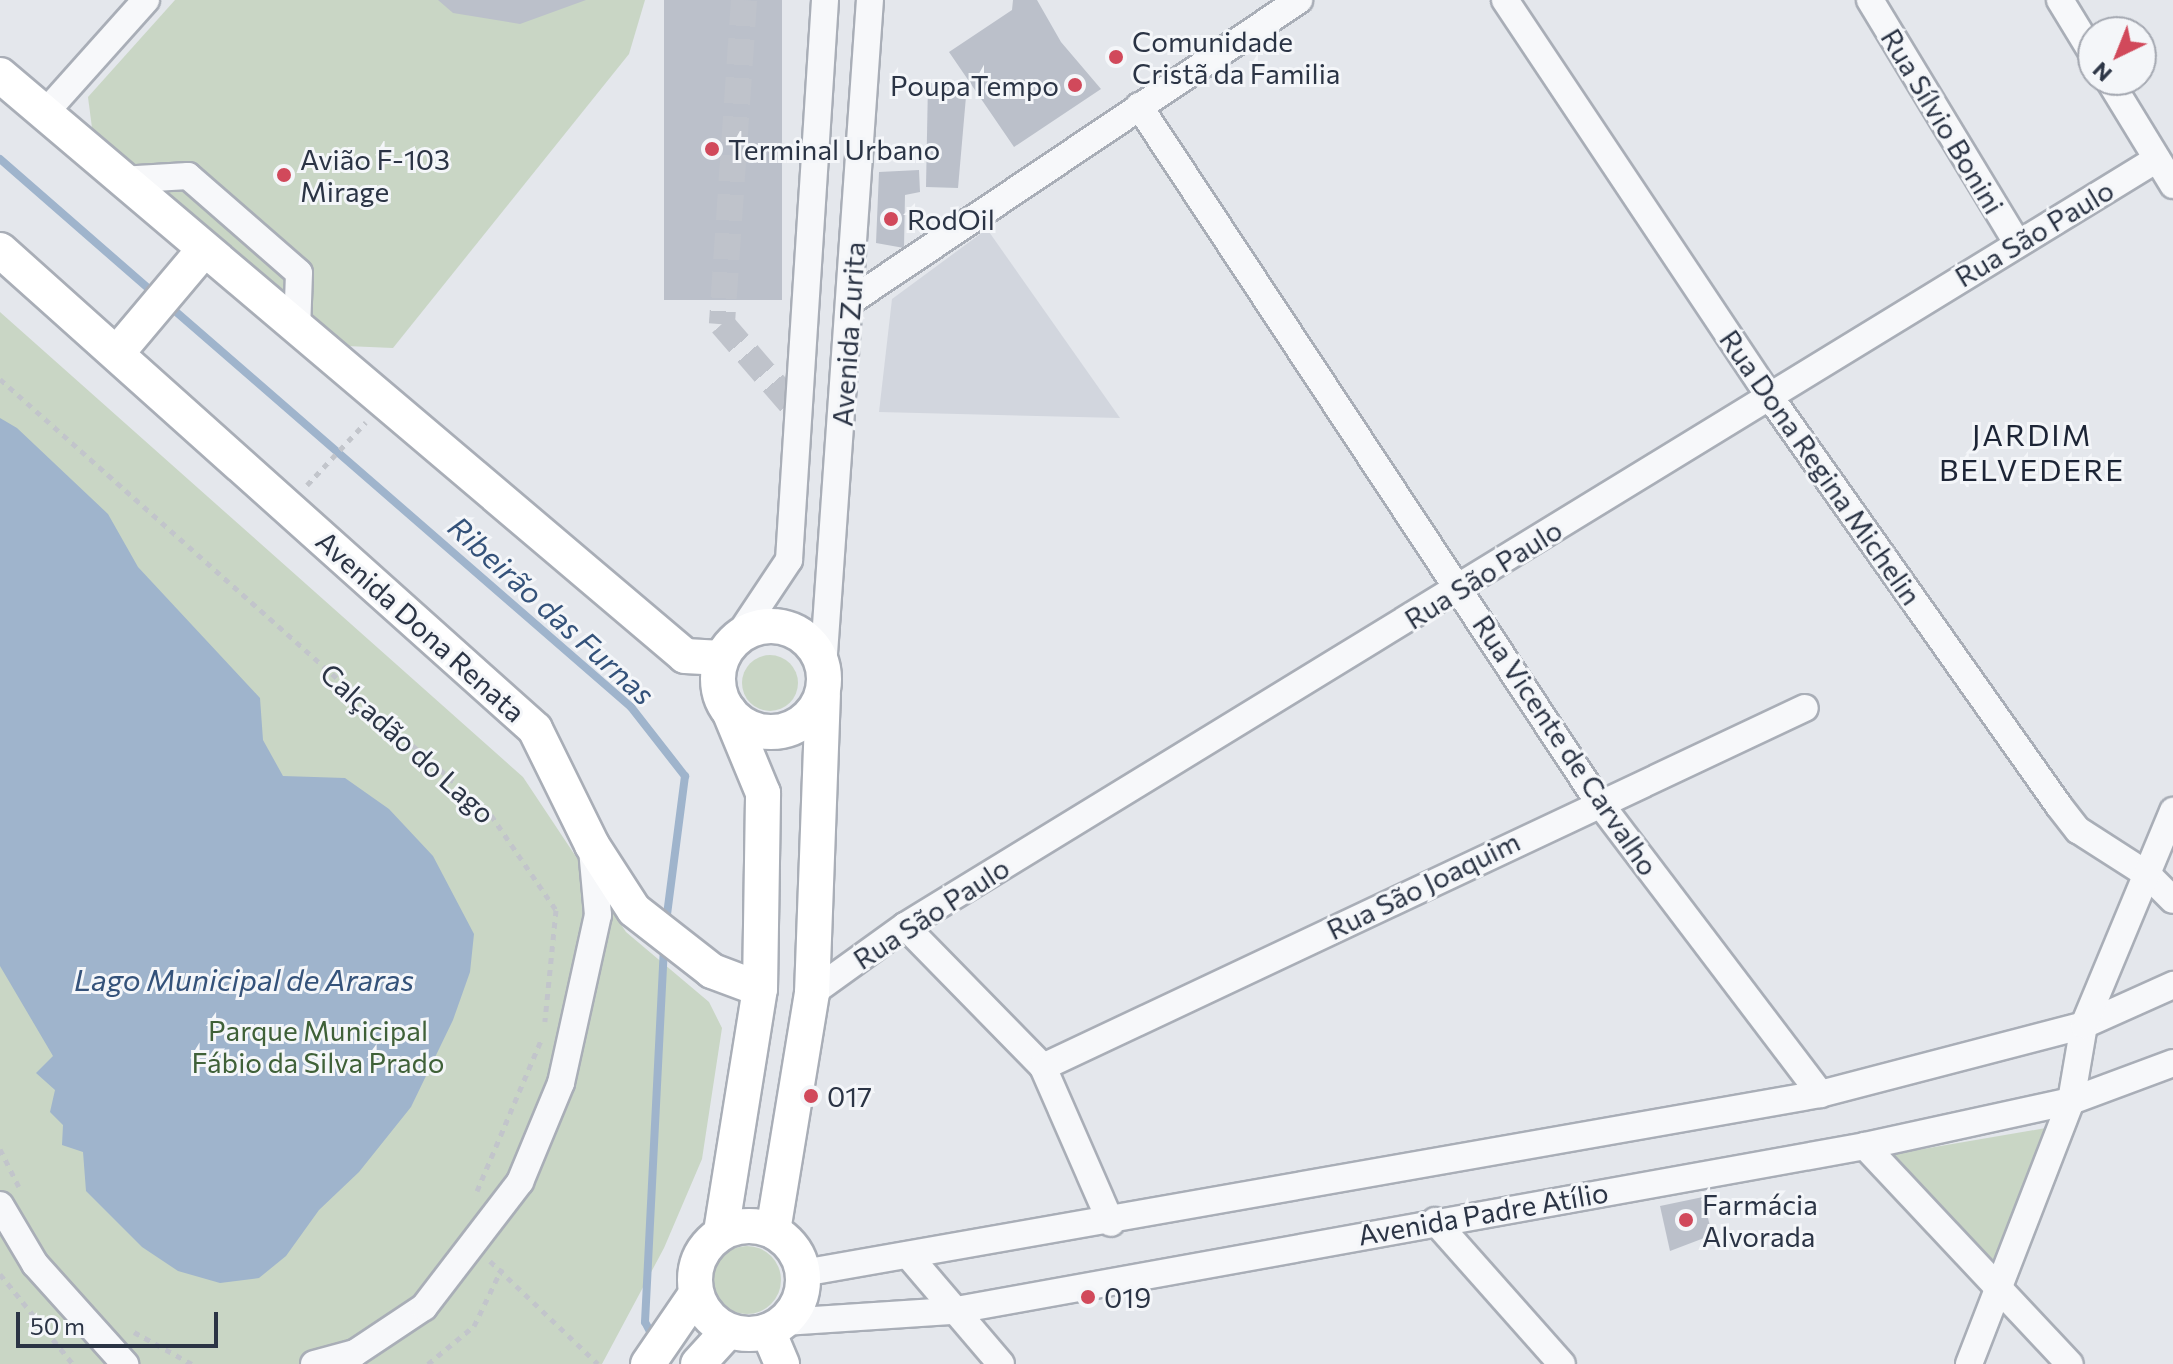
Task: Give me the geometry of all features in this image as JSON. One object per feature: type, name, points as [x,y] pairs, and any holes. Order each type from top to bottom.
[{"type":"main road","points":[[0,75],[120,180],[193,262],[297,331],[685,656],[730,648],[762,628],[788,629],[804,638],[823,681],[812,993],[773,1231]]},
{"type":"main road","name":"Avenida Dona Renata","points":[[0,250],[535,729],[592,845],[634,910],[712,971],[760,989]]},
{"type":"main road","points":[[117,353],[193,262]]},
{"type":"main road","points":[[721,1232],[760,989],[763,793],[719,686],[730,648]]},
{"type":"main road","points":[[729,711],[756,730],[789,730],[804,722],[823,681]]},
{"type":"main road","points":[[698,1364],[728,1331],[776,1326],[796,1308],[803,1273],[788,1241],[773,1231],[738,1226],[721,1232],[698,1259],[696,1294],[703,1310],[728,1331]]},
{"type":"main road","points":[[648,1364],[696,1294]]},
{"type":"main road","points":[[776,1326],[782,1364]]},
{"type":"street","points":[[44,114],[146,0]]},
{"type":"street","name":"Avenida Zurita","points":[[730,648],[789,560],[825,0]]},
{"type":"street","name":"Avenida Zurita","points":[[823,681],[870,0]]},
{"type":"street","points":[[851,301],[1299,0]]},
{"type":"street","name":"Rua Dona Regina Michelin","points":[[1505,0],[1770,397],[2059,806],[2087,836],[2148,875],[2173,900]]},
{"type":"street","name":"Rua Sílvio Bonini","points":[[1870,0],[2017,243]]},
{"type":"street","points":[[2060,0],[2077,28]]},
{"type":"street","points":[[2119,96],[2173,185]]},
{"type":"street","name":"Rua Vicente de Carvalho","points":[[1139,106],[1598,801],[1820,1094]]},
{"type":"street","name":"Rua São Paulo","points":[[812,993],[905,926],[2157,159]]},
{"type":"street","points":[[120,180],[188,176],[299,273],[297,331]]},
{"type":"street","name":"Rua São Joaquim","points":[[1043,1067],[1598,801],[1805,708]]},
{"type":"street","points":[[1969,1364],[2001,1289],[2071,1101],[2084,1025],[2173,811]]},
{"type":"street","points":[[314,1364],[355,1353],[424,1307],[520,1182],[561,1083],[598,915],[592,845]]},
{"type":"street","points":[[905,926],[1043,1067],[1111,1223]]},
{"type":"street","name":"Avenida Padre Atílio","points":[[803,1273],[1111,1223],[1820,1094],[2084,1025],[2173,985]]},
{"type":"street","name":"Avenida Padre Atílio","points":[[776,1326],[951,1311],[1435,1221],[1865,1146],[2071,1101],[2173,1063]]},
{"type":"street","points":[[1865,1146],[2070,1364]]},
{"type":"street","points":[[11,1198],[35,1264],[125,1364]]},
{"type":"street","points":[[1435,1221],[1539,1354],[1562,1364]]},
{"type":"street","points":[[908,1255],[951,1311],[1001,1364]]},
{"type":"path","name":"Calçadão do Lago","points":[[0,379],[491,815],[556,910],[544,1032],[471,1204]]},
{"type":"path","points":[[317,475],[363,425]]},
{"type":"path","points":[[0,1149],[11,1198]]},
{"type":"path","points":[[469,1248],[502,1268],[598,1364]]},
{"type":"path","points":[[428,1364],[474,1326],[502,1268]]},
{"type":"path","points":[[0,1274],[73,1364]]},
{"type":"path","points":[[128,1329],[192,1364]]},
{"type":"shaded area","points":[[987,229],[1120,418],[879,412],[892,299]]},
{"type":"green space","points":[[175,0],[645,0],[629,54],[393,348],[346,346],[92,128],[88,97]]},
{"type":"green space","name":"Parque Municipal Fábio da Silva Prado","points":[[0,312],[523,777],[626,932],[709,1002],[722,1028],[702,1159],[664,1248],[602,1364],[0,1364]]},
{"type":"green space","points":[[770,655],[790,663],[798,683],[790,703],[770,711],[750,703],[742,683],[750,663]]},
{"type":"green space","points":[[2046,1128],[1995,1270],[1888,1155]]},
{"type":"green space","points":[[747,1246],[771,1256],[781,1280],[771,1304],[747,1314],[723,1304],[713,1280],[723,1256]]},
{"type":"water","name":"Lago Municipal de Araras","points":[[0,418],[17,428],[108,514],[138,567],[260,698],[263,740],[283,776],[345,778],[389,809],[433,856],[474,934],[470,972],[453,1020],[411,1107],[359,1172],[319,1210],[286,1256],[259,1278],[220,1283],[178,1271],[142,1247],[86,1191],[83,1152],[62,1145],[63,1125],[50,1112],[55,1090],[36,1073],[53,1056],[0,966]]},
{"type":"building","points":[[438,0],[586,0],[520,24],[453,13]]},
{"type":"building","name":"Terminal Urbano","points":[[664,0],[782,0],[782,300],[664,300]]},
{"type":"building","points":[[1013,0],[1037,0],[1061,42],[1101,89],[1014,147],[949,52],[1012,10]]},
{"type":"building","points":[[928,83],[967,85],[958,188],[926,187]]},
{"type":"building","name":"RodOil","points":[[919,170],[920,192],[905,195],[904,248],[876,243],[879,172]]},
{"type":"building","name":"Farmácia Alvorada","points":[[1703,1197],[1712,1235],[1670,1251],[1660,1206]]},
{"type":"waterway","name":"Ribeirão das Furnas","points":[[0,159],[156,295]]},
{"type":"waterway","name":"Ribeirão das Furnas","points":[[167,304],[631,707],[685,776],[666,922]]},
{"type":"waterway","name":"Ribeirão das Furnas","points":[[654,1339],[645,1322],[664,944]]},
{"type":"tunnel","points":[[744,0],[722,324],[798,412]]},
{"type":"place","name":"Comunidade Cristã da Familia","points":[[1116,57]]},
{"type":"place","name":"PoupaTempo","points":[[1075,85]]},
{"type":"place","name":"Terminal Urbano","points":[[712,149]]},
{"type":"place","name":"Avião F-103 Mirage","points":[[284,175]]},
{"type":"place","name":"RodOil","points":[[891,219]]},
{"type":"place","name":"017","points":[[811,1096]]},
{"type":"place","name":"Farmácia Alvorada","points":[[1686,1220]]},
{"type":"place","name":"019","points":[[1088,1297]]},
{"type":"district","name":"JARDIM BELVEDERE","points":[[2032,451]]}]
